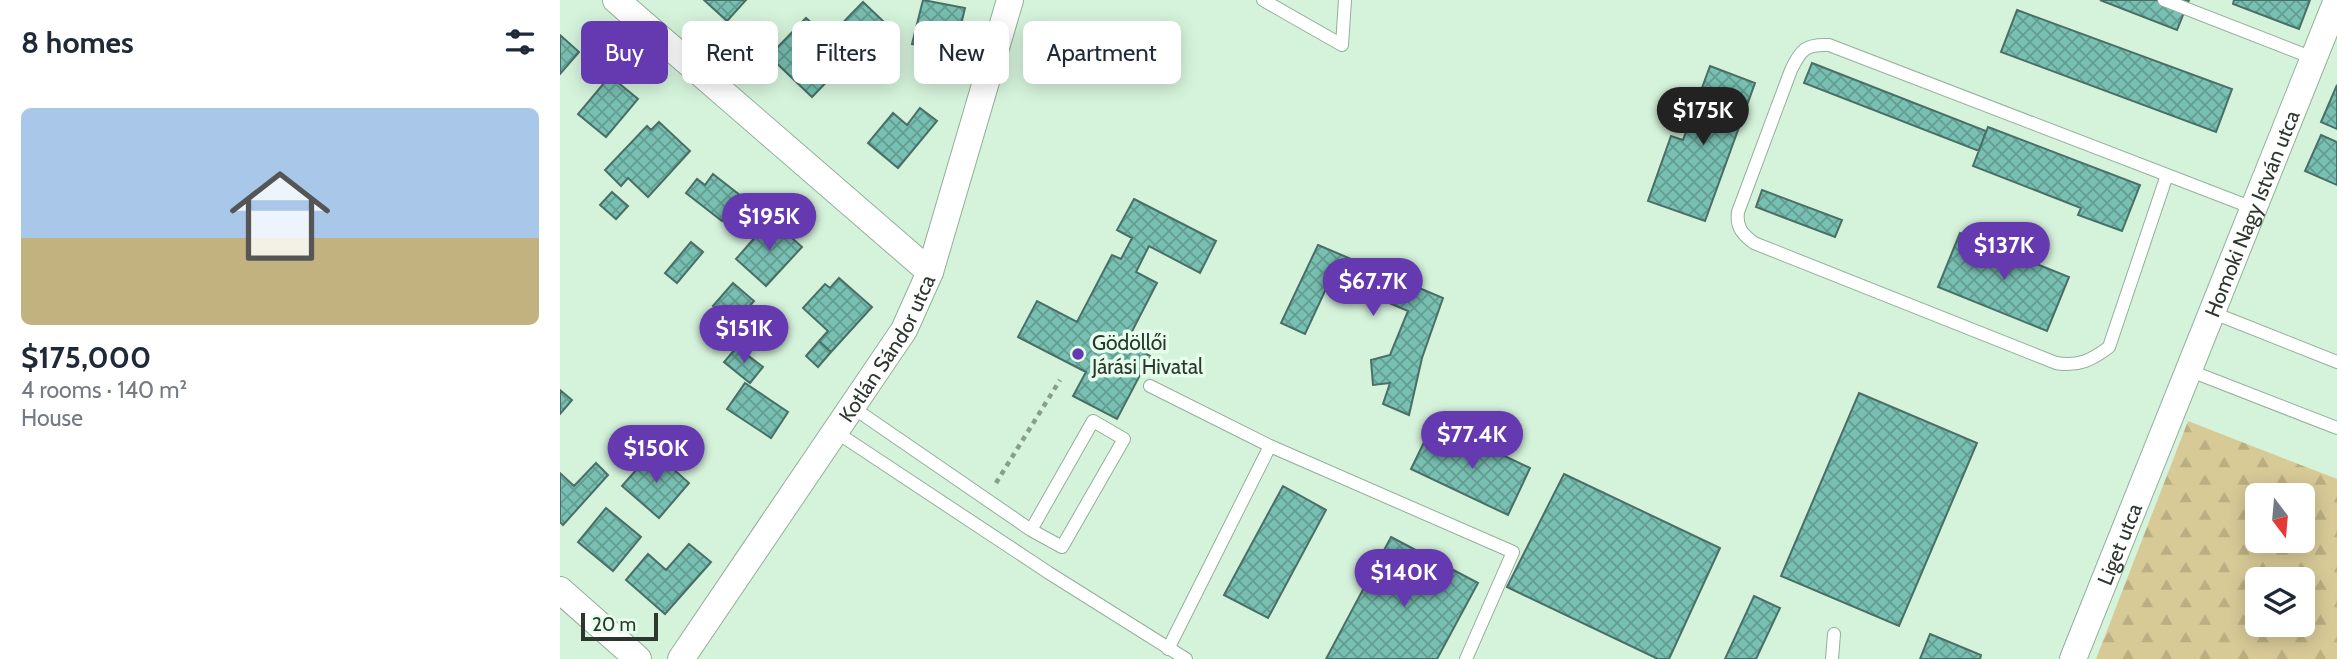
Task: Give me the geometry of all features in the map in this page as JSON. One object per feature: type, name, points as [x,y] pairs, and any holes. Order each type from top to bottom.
[{"type":"street","points":[[616,0],[930,272]]},
{"type":"street","name":"Kotlán Sándor utca","points":[[681,659],[904,330],[930,272],[1010,0]]},
{"type":"street","name":"Homoki Nagy István utca","points":[[2165,429],[2337,0]]},
{"type":"street","name":"Liget utca","points":[[2073,659],[2165,429]]},
{"type":"street","points":[[560,590],[638,659]]},
{"type":"lane","points":[[1263,0],[1342,45],[1345,0]]},
{"type":"lane","points":[[2164,0],[2314,58]]},
{"type":"lane","points":[[2166,175],[2109,347],[2087,362],[2076,365],[2056,363],[1754,243],[1740,229],[1737,220],[1791,70],[1798,55],[1805,48],[1816,44],[1829,45],[2253,208]]},
{"type":"lane","points":[[2211,312],[2337,362]]},
{"type":"lane","points":[[2188,370],[2337,428]]},
{"type":"lane","points":[[1150,386],[1270,446],[1513,552],[1466,659]]},
{"type":"lane","points":[[852,407],[1031,530],[1062,547],[1124,439],[1093,421],[1031,530]]},
{"type":"lane","points":[[836,432],[1186,659]]},
{"type":"lane","points":[[1168,649],[1270,446]]},
{"type":"lane","points":[[1832,659],[1834,634]]},
{"type":"path","points":[[986,499],[1060,380]]},
{"type":"green space","points":[[2188,421],[2337,479],[2337,659],[2096,659]]},
{"type":"building","points":[[704,0],[746,0],[727,21]]},
{"type":"building","points":[[923,0],[965,8],[962,21],[918,21]]},
{"type":"building","points":[[2100,0],[2189,0],[2177,30]]},
{"type":"building","points":[[2234,0],[2310,0],[2299,29],[2233,4]]},
{"type":"building","points":[[863,2],[883,21],[845,21]]},
{"type":"building","points":[[2017,10],[2232,89],[2216,132],[2001,52]]},
{"type":"building","points":[[792,32],[792,78],[778,65],[778,47]]},
{"type":"building","points":[[560,35],[579,52],[560,74]]},
{"type":"building","points":[[1812,63],[1986,131],[1979,151],[1804,83]]},
{"type":"building","points":[[1710,66],[1755,83],[1705,221],[1648,201],[1671,136],[1683,140]]},
{"type":"building","points":[[603,84],[620,84],[638,99],[606,137],[578,114]]},
{"type":"building","points":[[798,84],[824,84],[812,97]]},
{"type":"building","points":[[2337,85],[2337,129],[2321,122]]},
{"type":"building","points":[[920,108],[937,121],[898,168],[868,143],[893,113],[907,125]]},
{"type":"building","points":[[659,122],[690,151],[648,197],[628,178],[621,186],[605,170],[647,126],[651,130]]},
{"type":"building","points":[[1988,127],[2140,185],[2122,231],[2078,215],[2081,208],[1973,166]]},
{"type":"building","points":[[2321,135],[2337,142],[2337,185],[2305,171]]},
{"type":"building","points":[[713,174],[741,196],[722,221],[686,193],[697,179],[705,185]]},
{"type":"building","points":[[1762,190],[1842,220],[1835,237],[1756,207]]},
{"type":"building","points":[[612,192],[628,206],[616,219],[600,205]]},
{"type":"building","points":[[1134,199],[1216,241],[1200,273],[1149,246],[1136,272],[1157,283],[1126,343],[1150,356],[1117,419],[1073,396],[1086,372],[1018,337],[1037,301],[1077,322],[1112,255],[1121,259],[1132,238],[1117,230]]},
{"type":"building","points":[[771,219],[802,247],[766,286],[736,259]]},
{"type":"building","points":[[1960,233],[2069,277],[2047,331],[1938,287]]},
{"type":"building","points":[[691,242],[703,252],[677,283],[665,273]]},
{"type":"building","points":[[1318,245],[1443,298],[1422,358],[1409,415],[1383,404],[1390,383],[1373,385],[1371,360],[1390,355],[1408,311],[1331,278],[1305,334],[1281,323]]},
{"type":"building","points":[[839,278],[872,307],[831,352],[819,341],[828,331],[803,308],[825,284],[830,288]]},
{"type":"building","points":[[733,283],[754,301],[734,324],[713,306]]},
{"type":"building","points":[[819,341],[831,352],[818,367],[806,356]]},
{"type":"building","points":[[737,347],[763,367],[750,383],[724,362]]},
{"type":"building","points":[[745,383],[788,412],[771,438],[727,409]]},
{"type":"building","points":[[560,390],[572,400],[560,414]]},
{"type":"building","points":[[1859,393],[1977,443],[1899,626],[1781,576]]},
{"type":"building","points":[[1429,432],[1454,443],[1458,434],[1530,468],[1508,515],[1411,469]]},
{"type":"building","points":[[653,451],[689,483],[659,518],[622,486]]},
{"type":"building","points":[[596,463],[608,475],[563,525],[560,522],[560,473],[574,486]]},
{"type":"building","points":[[1564,474],[1720,548],[1669,659],[1658,659],[1507,587]]},
{"type":"building","points":[[1283,486],[1326,510],[1268,618],[1224,595]]},
{"type":"building","points":[[606,508],[641,537],[613,571],[578,542]]},
{"type":"building","points":[[1391,537],[1478,583],[1437,659],[1326,659]]},
{"type":"building","points":[[689,544],[711,562],[665,614],[626,580],[648,554],[666,570]]},
{"type":"building","points":[[1754,596],[1780,608],[1756,659],[1725,659]]},
{"type":"building","points":[[1930,634],[1981,655],[1980,659],[1920,659]]},
{"type":"place","name":"Gödöllői Járási Hivatal","points":[[1078,354]]}]
